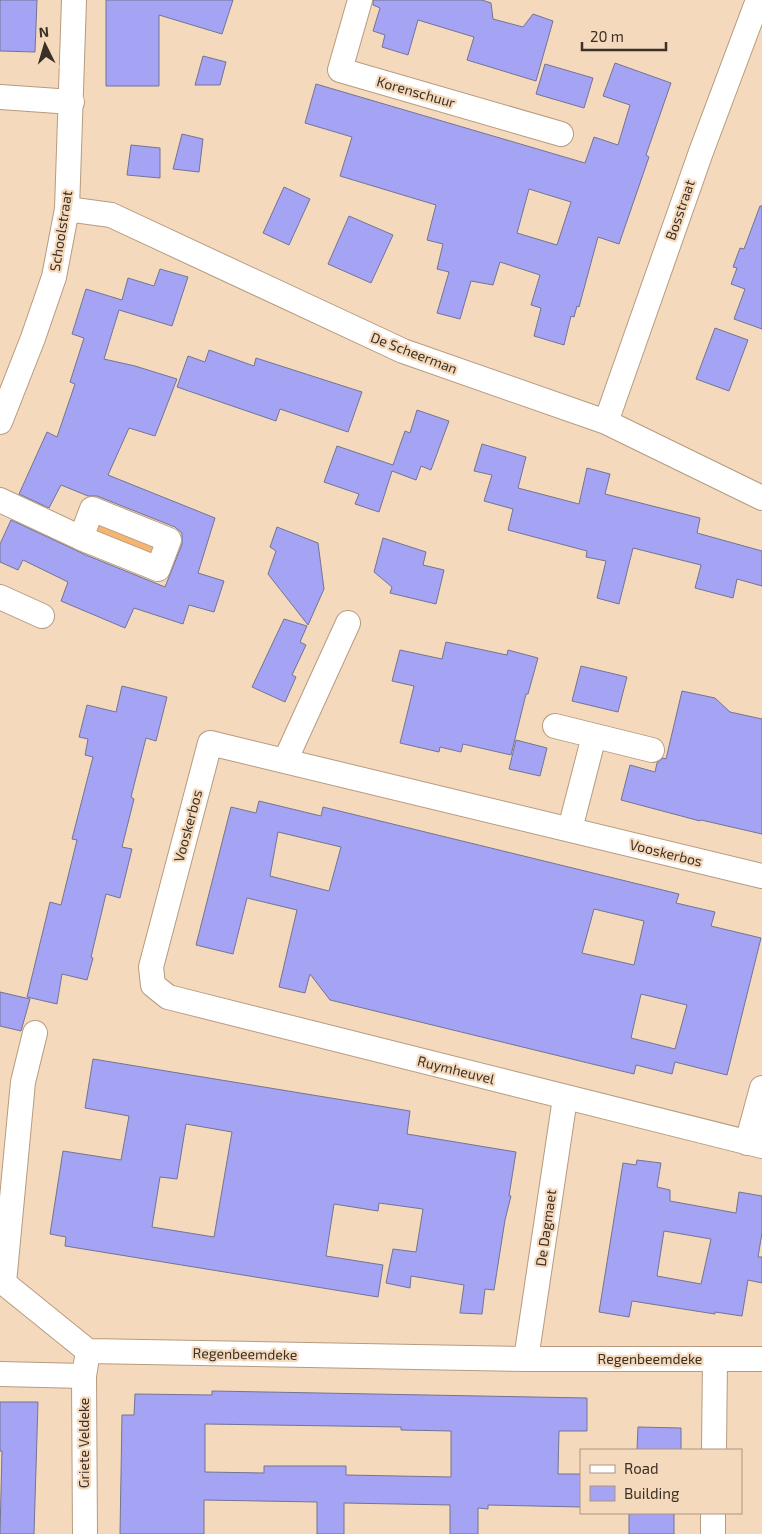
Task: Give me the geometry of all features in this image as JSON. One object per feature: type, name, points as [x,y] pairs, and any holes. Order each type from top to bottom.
[{"type":"street","name":"Schoolstraat","points":[[0,422],[33,338],[54,277],[67,209],[74,0]]},
{"type":"street","name":"Korenschuur","points":[[360,0],[340,70],[561,134]]},
{"type":"street","name":"Bosstraat","points":[[606,422],[701,152],[758,0]]},
{"type":"street","points":[[0,97],[72,102]]},
{"type":"street","name":"De Scheerman","points":[[67,209],[111,215],[403,351],[606,422],[762,498]]},
{"type":"street","points":[[0,500],[80,538]]},
{"type":"street","points":[[0,597],[42,616]]},
{"type":"street","points":[[285,761],[348,623]]},
{"type":"street","points":[[555,726],[652,750]]},
{"type":"street","points":[[570,829],[594,736]]},
{"type":"street","name":"Vooskerbos","points":[[153,985],[151,967],[210,743],[762,876]]},
{"type":"street","name":"Ruymheuvel","points":[[153,985],[168,997],[754,1145]]},
{"type":"street","points":[[35,1034],[23,1082],[4,1283],[88,1351]]},
{"type":"street","points":[[754,1145],[762,1088]]},
{"type":"street","name":"De Dagmaet","points":[[526,1359],[565,1098]]},
{"type":"street","name":"Regenbeemdeke","points":[[88,1351],[526,1359],[762,1359]]},
{"type":"street","name":"Griete Veldeke","points":[[84,1534],[84,1376],[88,1351]]},
{"type":"street","points":[[714,1449],[715,1359]]},
{"type":"street","points":[[0,1374],[84,1376]]},
{"type":"street","points":[[713,1514],[713,1534]]},
{"type":"shaded area","points":[[98,519],[156,540],[152,555],[94,534]]},
{"type":"building","points":[[0,0],[37,0],[35,52],[0,51]]},
{"type":"building","points":[[106,0],[233,0],[222,34],[159,15],[159,86],[106,86]]},
{"type":"building","points":[[373,0],[482,0],[491,3],[493,19],[523,27],[533,14],[553,21],[536,81],[467,60],[474,37],[418,20],[408,55],[382,47],[385,35],[373,31],[380,8],[373,5]]},
{"type":"building","points":[[203,56],[226,62],[220,85],[195,85]]},
{"type":"building","points":[[615,63],[671,83],[646,155],[649,157],[619,244],[598,237],[579,307],[577,306],[574,317],[571,316],[564,345],[534,336],[541,308],[531,305],[540,275],[500,262],[493,285],[471,281],[460,319],[437,313],[449,272],[437,269],[443,244],[427,240],[436,205],[340,176],[352,137],[305,123],[316,84],[585,163],[594,137],[618,145],[630,105],[603,96]],"holes":[[[529,189],[571,202],[557,245],[517,233]]]},
{"type":"building","points":[[545,64],[593,78],[584,108],[536,94]]},
{"type":"building","points":[[182,134],[203,139],[199,172],[173,169]]},
{"type":"building","points":[[131,145],[160,148],[160,178],[127,175]]},
{"type":"building","points":[[284,187],[310,199],[289,245],[263,233]]},
{"type":"building","points":[[760,206],[762,206],[762,329],[734,319],[745,289],[731,284],[737,268],[733,267],[740,248],[744,249]]},
{"type":"building","points":[[349,216],[393,235],[371,283],[328,264]]},
{"type":"building","points":[[160,269],[188,277],[172,326],[119,310],[104,359],[177,379],[155,436],[129,428],[108,475],[215,518],[198,573],[224,581],[214,612],[189,605],[183,624],[134,608],[125,628],[61,601],[68,582],[23,560],[18,570],[0,562],[0,544],[11,520],[86,555],[165,587],[182,544],[182,533],[175,527],[97,496],[88,496],[61,485],[49,508],[19,494],[47,432],[57,437],[75,384],[70,382],[84,338],[72,334],[86,289],[122,300],[128,278],[154,286]]},
{"type":"building","points":[[715,328],[748,340],[729,391],[696,379]]},
{"type":"building","points":[[209,350],[254,366],[256,358],[362,392],[348,432],[280,409],[276,421],[177,387],[188,356],[205,362]]},
{"type":"building","points":[[417,410],[449,421],[431,470],[421,466],[416,480],[392,471],[379,512],[355,504],[359,494],[324,482],[337,446],[393,465],[405,431],[410,433]]},
{"type":"building","points":[[482,444],[526,457],[518,488],[579,504],[587,468],[610,474],[605,494],[700,518],[697,533],[762,551],[762,586],[737,579],[733,598],[695,588],[701,565],[633,548],[619,604],[597,598],[606,561],[586,557],[587,551],[508,530],[513,509],[484,501],[492,475],[474,471]]},
{"type":"building","points":[[277,527],[318,543],[324,589],[308,625],[268,574],[276,551],[270,547]]},
{"type":"building","points":[[383,538],[426,552],[423,565],[444,570],[436,604],[390,593],[392,587],[374,572]]},
{"type":"building","points":[[284,619],[307,626],[300,642],[306,645],[292,675],[296,677],[285,702],[252,687]]},
{"type":"building","points":[[446,642],[507,655],[508,650],[538,658],[528,694],[526,694],[511,755],[463,744],[461,752],[440,747],[439,752],[400,743],[414,686],[392,681],[400,650],[442,659]]},
{"type":"building","points":[[581,666],[627,677],[618,712],[572,701]]},
{"type":"building","points":[[122,686],[167,697],[156,741],[146,738],[131,797],[134,799],[122,847],[132,849],[120,898],[106,894],[87,980],[62,974],[57,1004],[27,997],[50,902],[61,905],[77,840],[72,839],[93,757],[85,755],[88,739],[79,737],[87,705],[116,712]]},
{"type":"building","points":[[682,691],[715,698],[730,712],[762,719],[762,834],[700,821],[621,800],[630,765],[655,772],[657,763],[663,758],[666,759]]},
{"type":"building","points":[[516,740],[547,748],[540,776],[509,769]]},
{"type":"building","points":[[259,801],[321,816],[323,807],[679,894],[676,903],[715,912],[711,926],[761,938],[727,1075],[675,1062],[672,1074],[636,1065],[634,1074],[588,1063],[330,1000],[310,974],[305,993],[279,987],[297,910],[247,898],[233,954],[196,945],[231,807],[256,813]],"holes":[[[278,832],[341,847],[329,891],[270,876]],[[594,909],[644,921],[634,965],[582,953]],[[641,994],[687,1005],[675,1049],[631,1038]]]},
{"type":"building","points":[[0,992],[30,999],[21,1031],[0,1026]]},
{"type":"building","points":[[93,1059],[410,1111],[407,1134],[516,1152],[509,1196],[511,1196],[505,1220],[494,1290],[485,1289],[482,1314],[460,1313],[464,1285],[411,1276],[410,1288],[386,1283],[393,1249],[416,1252],[423,1209],[379,1203],[378,1211],[334,1204],[326,1256],[383,1265],[378,1297],[65,1246],[66,1237],[50,1234],[63,1151],[121,1160],[129,1116],[85,1108]],"holes":[[[186,1124],[232,1132],[214,1237],[152,1227],[160,1177],[177,1179]]]},
{"type":"building","points":[[637,1160],[661,1163],[657,1187],[670,1190],[670,1201],[736,1213],[739,1192],[762,1196],[762,1233],[758,1257],[762,1257],[762,1283],[748,1280],[742,1316],[715,1312],[715,1314],[632,1301],[629,1317],[599,1312],[623,1163],[636,1165]],"holes":[[[664,1231],[711,1239],[701,1284],[657,1276]]]},
{"type":"building","points":[[212,1391],[587,1398],[587,1431],[559,1431],[558,1474],[580,1474],[580,1507],[488,1505],[488,1509],[478,1508],[478,1534],[450,1534],[450,1505],[344,1503],[344,1534],[317,1534],[317,1502],[204,1500],[204,1534],[120,1534],[122,1415],[134,1415],[135,1394],[212,1395]],"holes":[[[205,1424],[401,1427],[401,1430],[451,1431],[451,1477],[346,1475],[346,1466],[264,1466],[264,1473],[205,1472]]]},
{"type":"building","points":[[0,1402],[38,1402],[34,1534],[0,1534],[2,1451],[0,1451]]},
{"type":"building","points":[[638,1427],[681,1428],[681,1449],[637,1449]]},
{"type":"building","points":[[629,1514],[674,1514],[674,1534],[629,1534]]}]
